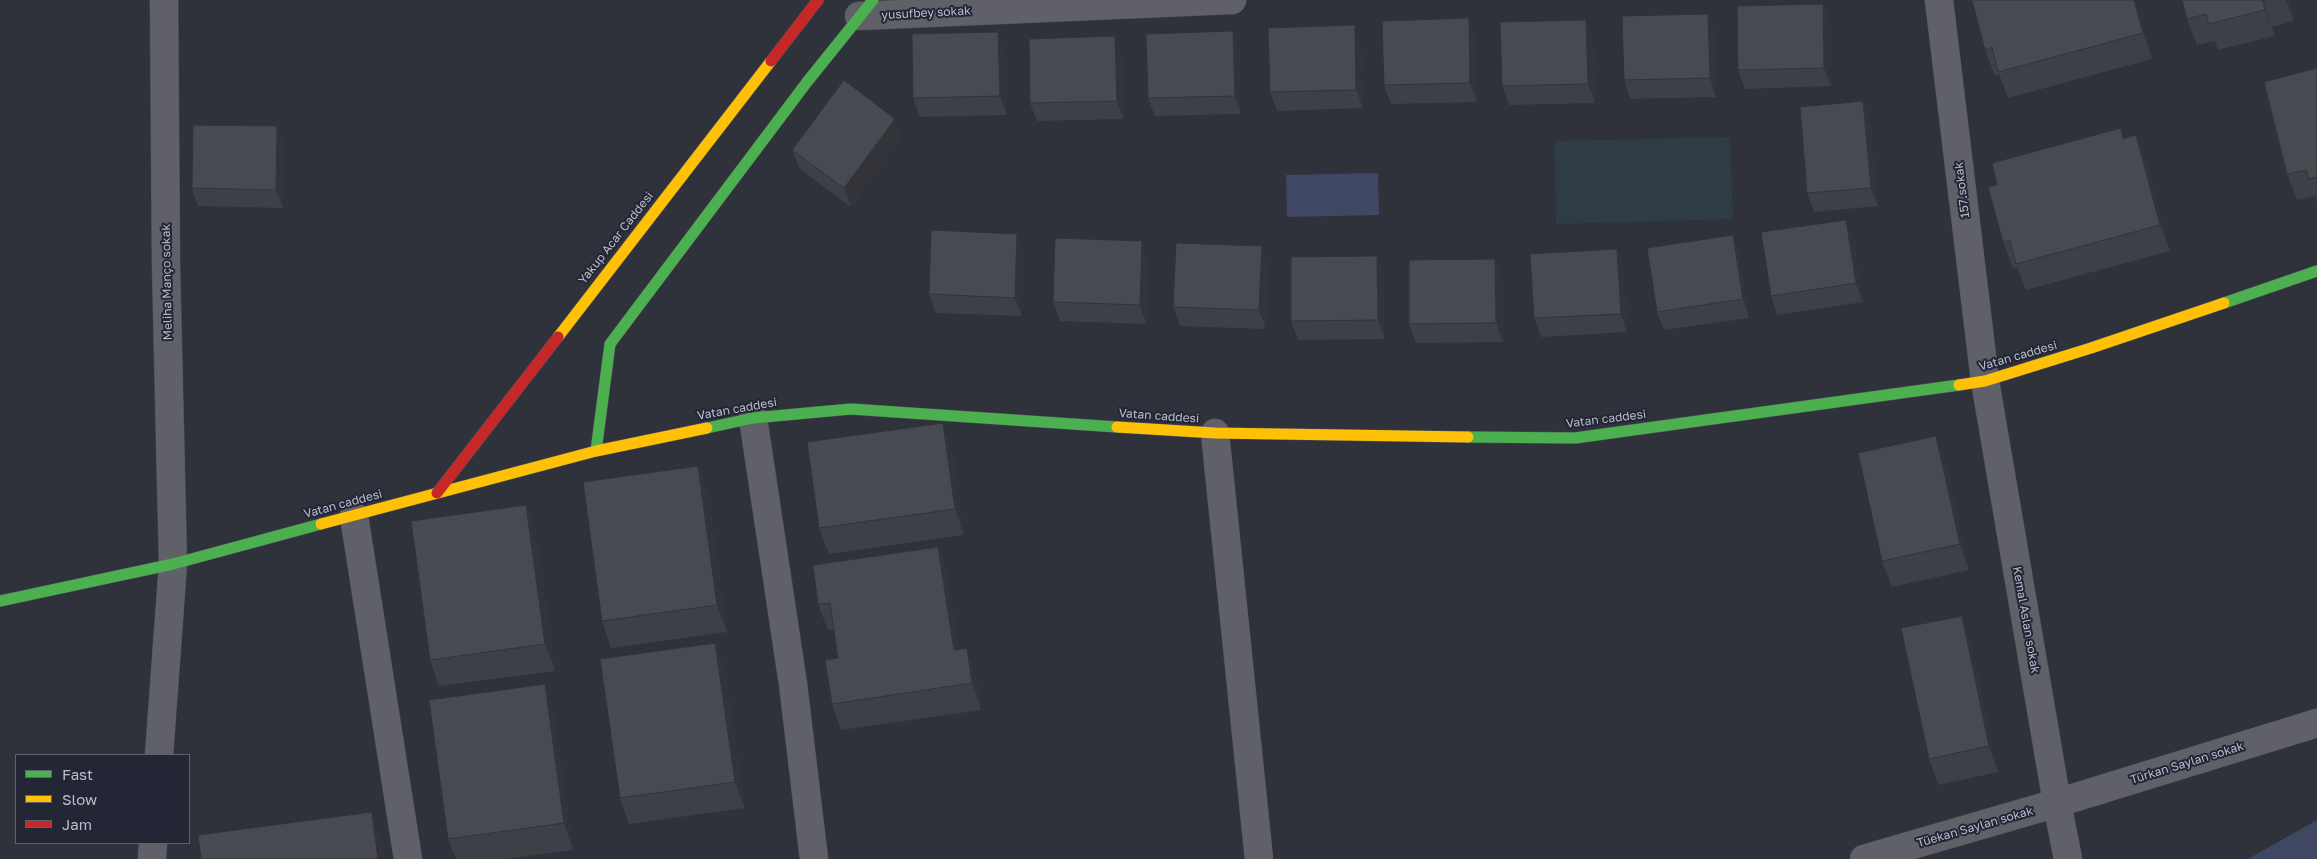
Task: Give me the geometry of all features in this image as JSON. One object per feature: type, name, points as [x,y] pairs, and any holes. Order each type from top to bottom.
[{"type":"street","name":"Meliha Manço sokak","points":[[160,754],[173,564],[166,276],[164,0]]},
{"type":"street","name":"Yakup Acar Caddesi","points":[[437,494],[818,0]]},
{"type":"street","name":"yusufbey sokak","points":[[866,8],[1232,0]]},
{"type":"street","name":"157.sokak","points":[[1939,0],[1985,381]]},
{"type":"street","points":[[596,451],[610,344],[807,82],[866,8]]},
{"type":"street","name":"Vatan caddesi","points":[[0,601],[173,564],[596,451],[753,418],[851,409],[1215,433],[1575,438],[1985,381],[2091,348],[2317,271]]},
{"type":"street","name":"Kemal Aslan sokak","points":[[1985,381],[2068,859]]},
{"type":"street","points":[[753,418],[792,684],[814,859]]},
{"type":"street","points":[[1215,433],[1259,859]]},
{"type":"street","points":[[354,516],[408,859]]},
{"type":"street","name":"Türkan Saylan sokak","points":[[2057,803],[2317,723]]},
{"type":"street","name":"Tüekan Saylan sokak","points":[[1864,859],[2057,803]]},
{"type":"street","points":[[152,859],[153,844]]},
{"type":"shaded area","points":[[1730,137],[1733,219],[1556,224],[1554,141]]},
{"type":"water","points":[[1378,173],[1379,215],[1287,217],[1286,175]]},
{"type":"water","points":[[2317,820],[2317,859],[2248,859]]},
{"type":"building","points":[[1972,0],[2134,0],[2143,33],[1998,72],[1992,47],[1985,50]]},
{"type":"building","points":[[2182,0],[2266,0],[2263,1],[2265,10],[2209,24],[2206,14],[2187,19]]},
{"type":"building","points":[[1823,4],[1824,68],[1738,70],[1737,6]]},
{"type":"building","points":[[1708,14],[1710,78],[1624,80],[1622,16]]},
{"type":"building","points":[[1469,18],[1470,83],[1384,85],[1382,21]]},
{"type":"building","points":[[1586,20],[1588,84],[1502,86],[1500,22]]},
{"type":"building","points":[[1355,25],[1356,90],[1270,92],[1268,28]]},
{"type":"building","points":[[1233,31],[1235,96],[1148,98],[1146,34]]},
{"type":"building","points":[[998,32],[1000,96],[913,98],[912,34]]},
{"type":"building","points":[[1115,36],[1117,101],[1030,103],[1029,39]]},
{"type":"building","points":[[2317,68],[2317,177],[2309,179],[2306,170],[2287,174],[2264,82]]},
{"type":"building","points":[[844,80],[895,119],[844,188],[792,150]]},
{"type":"building","points":[[1863,101],[1871,188],[1807,193],[1800,107]]},
{"type":"building","points":[[193,125],[277,126],[276,190],[192,188]]},
{"type":"building","points":[[2121,128],[2123,139],[2136,135],[2160,225],[2016,264],[2010,240],[2003,242],[1988,187],[1997,185],[1992,163]]},
{"type":"building","points":[[1846,220],[1856,283],[1771,296],[1761,232]]},
{"type":"building","points":[[931,230],[1017,234],[1015,298],[929,294]]},
{"type":"building","points":[[1733,235],[1743,299],[1657,312],[1647,248]]},
{"type":"building","points":[[1055,238],[1142,241],[1140,305],[1053,302]]},
{"type":"building","points":[[1176,243],[1262,246],[1259,310],[1173,307]]},
{"type":"building","points":[[1617,249],[1621,314],[1534,318],[1530,254]]},
{"type":"building","points":[[1377,256],[1378,320],[1291,321],[1291,257]]},
{"type":"building","points":[[1495,259],[1496,323],[1409,324],[1409,260]]},
{"type":"building","points":[[943,423],[955,509],[819,528],[807,442]]},
{"type":"building","points":[[1936,436],[1960,544],[1882,561],[1858,453]]},
{"type":"building","points":[[698,466],[717,605],[602,621],[583,482]]},
{"type":"building","points":[[526,505],[545,644],[430,660],[411,521]]},
{"type":"building","points":[[938,547],[954,650],[967,648],[972,683],[832,704],[825,660],[838,658],[830,603],[818,604],[813,565]]},
{"type":"building","points":[[1962,616],[1989,746],[1929,759],[1901,628]]},
{"type":"building","points":[[715,643],[735,782],[620,798],[600,659]]},
{"type":"building","points":[[545,684],[564,823],[448,839],[429,700]]},
{"type":"building","points":[[372,812],[378,859],[201,859],[198,835]]},
{"type":"traffic: fast","points":[[596,451],[610,344],[807,82],[873,0]]},
{"type":"traffic: fast","points":[[2224,303],[2317,271]]},
{"type":"traffic: fast","points":[[1468,437],[1575,438],[1959,385]]},
{"type":"traffic: fast","points":[[707,428],[753,418],[851,409],[1117,427]]},
{"type":"traffic: fast","points":[[0,601],[173,564],[321,524]]},
{"type":"traffic: slow","points":[[558,337],[771,61]]},
{"type":"traffic: slow","points":[[1959,385],[1985,381],[2091,348],[2224,303]]},
{"type":"traffic: slow","points":[[1117,427],[1215,433],[1468,437]]},
{"type":"traffic: slow","points":[[321,524],[596,451],[707,428]]},
{"type":"traffic: jam","points":[[771,61],[818,0]]},
{"type":"traffic: jam","points":[[437,493],[558,337]]}]
